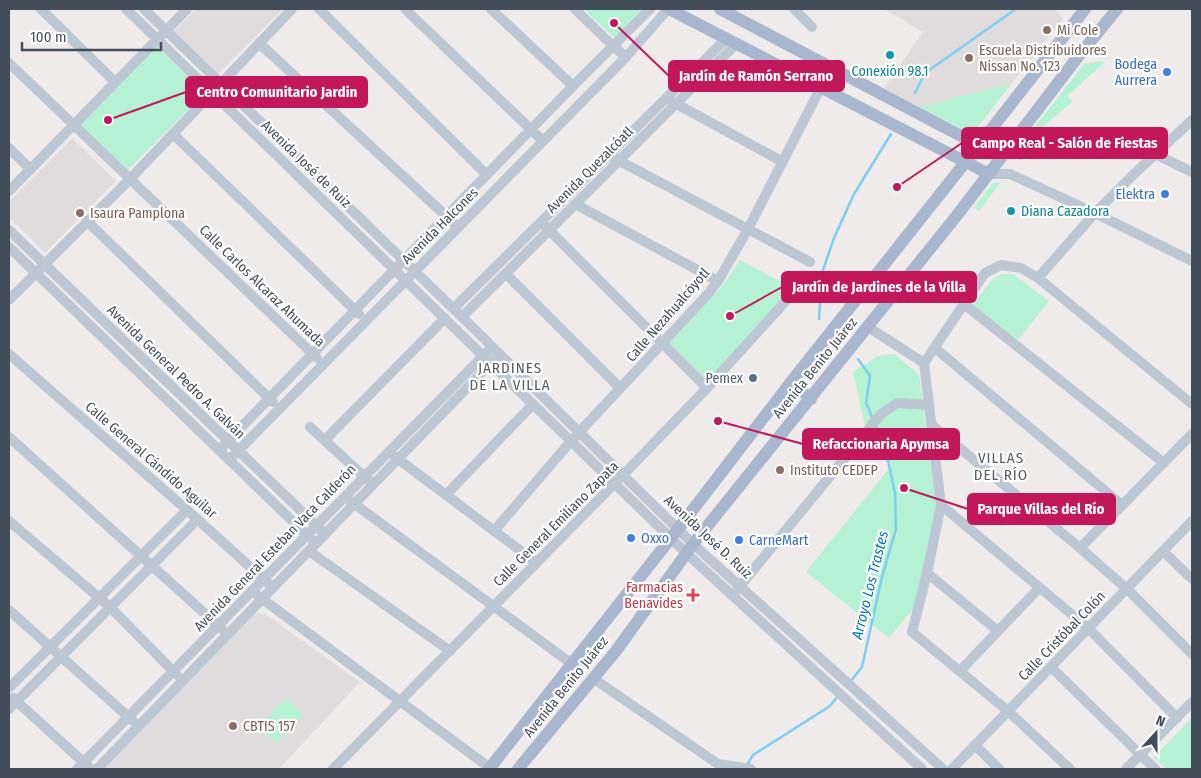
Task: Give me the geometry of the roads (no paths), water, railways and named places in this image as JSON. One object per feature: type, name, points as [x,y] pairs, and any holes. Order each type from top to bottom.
[{"type":"main road","points":[[669,9],[989,174]]},
{"type":"main road","points":[[720,9],[1001,157]]},
{"type":"main road","name":"Avenida Benito Juárez","points":[[489,769],[1085,9]]},
{"type":"main road","name":"Avenida Benito Juárez","points":[[518,769],[616,651],[689,549],[811,399],[989,174],[1076,58],[1117,9]]},
{"type":"main road","points":[[791,382],[811,399]]},
{"type":"street","points":[[41,9],[115,82]]},
{"type":"street","name":"Avenida José de Ruiz","points":[[126,9],[445,318]]},
{"type":"street","name":"Avenida José de Ruiz","points":[[144,9],[462,317]]},
{"type":"street","points":[[9,191],[188,9]]},
{"type":"street","points":[[9,300],[130,179],[292,9]]},
{"type":"street","points":[[319,9],[487,175]]},
{"type":"street","points":[[405,9],[543,141]]},
{"type":"street","points":[[491,9],[573,86]]},
{"type":"street","points":[[575,9],[626,56]]},
{"type":"street","name":"Avenida Halcones","points":[[219,450],[650,9]]},
{"type":"street","name":"Avenida Halcones","points":[[229,460],[626,56],[669,9]]},
{"type":"street","points":[[794,9],[812,27]]},
{"type":"street","name":"Avenida Quezalcóatl","points":[[454,308],[666,99],[731,41]]},
{"type":"street","name":"Avenida Quezalcóatl","points":[[462,317],[676,104],[731,41]]},
{"type":"street","points":[[259,43],[458,227]]},
{"type":"street","name":"Calle Carlos Alcaraz Ahumada","points":[[9,63],[323,364]]},
{"type":"street","name":"Calle Nezahualcóyotl","points":[[494,531],[571,441],[708,294],[748,229],[821,87]]},
{"type":"street","points":[[666,99],[783,162]]},
{"type":"street","points":[[1038,278],[1095,213],[1132,175],[1192,120]]},
{"type":"street","points":[[173,134],[366,321]]},
{"type":"street","points":[[9,148],[30,169]]},
{"type":"street","points":[[1155,154],[1192,172]]},
{"type":"street","points":[[608,156],[810,262]]},
{"type":"street","points":[[1001,157],[1010,174]]},
{"type":"street","points":[[989,174],[1010,174],[1192,261]]},
{"type":"street","points":[[575,204],[718,280]]},
{"type":"street","points":[[87,221],[280,408]]},
{"type":"street","points":[[540,222],[707,388]]},
{"type":"street","name":"Avenida General Pedro A. Galván","points":[[9,230],[325,534]]},
{"type":"street","name":"Avenida General Pedro A. Galván","points":[[9,247],[307,535],[313,547],[450,652]]},
{"type":"street","points":[[1070,769],[1008,711],[912,632],[941,505],[924,363],[985,273],[1001,265],[1021,268],[1038,278],[1192,404]]},
{"type":"street","points":[[506,274],[620,388]]},
{"type":"street","name":"Calle General Emiliano Zapata","points":[[334,769],[615,484],[707,388],[794,292]]},
{"type":"street","points":[[964,304],[1164,463]]},
{"type":"street","name":"Avenida José D. Ruiz","points":[[462,317],[623,475],[732,596],[922,769]]},
{"type":"street","points":[[325,440],[445,318]]},
{"type":"street","name":"Avenida José D. Ruiz","points":[[445,318],[615,484],[674,533]]},
{"type":"street","points":[[868,327],[924,363]]},
{"type":"street","name":"Avenida General Esteban Vaca Calderón","points":[[84,767],[128,717],[493,346]]},
{"type":"street","points":[[934,348],[1122,505]]},
{"type":"street","name":"Calle General Cándido Aguilar","points":[[9,354],[273,588]]},
{"type":"street","name":"Avenida General Esteban Vaca Calderón","points":[[97,769],[501,354]]},
{"type":"street","points":[[732,596],[881,414],[897,403],[929,405]]},
{"type":"street","points":[[446,495],[533,404]]},
{"type":"street","points":[[932,425],[1127,589],[1192,654]]},
{"type":"street","points":[[310,427],[374,485]]},
{"type":"street","points":[[1080,548],[1192,434]]},
{"type":"street","points":[[9,437],[228,634]]},
{"type":"street","points":[[389,452],[537,563]]},
{"type":"street","points":[[345,496],[572,664]]},
{"type":"street","points":[[941,505],[1088,628],[1177,718]]},
{"type":"street","points":[[9,688],[187,510]]},
{"type":"street","points":[[9,709],[13,698],[61,657],[197,520]]},
{"type":"street","points":[[9,521],[110,608],[183,681]]},
{"type":"street","name":"Calle Cristóbal Colón","points":[[952,769],[1192,522]]},
{"type":"street","name":"Avenida José D. Ruiz","points":[[689,549],[740,587],[943,769]]},
{"type":"street","points":[[1163,551],[1192,579]]},
{"type":"street","points":[[927,572],[998,631]]},
{"type":"street","points":[[960,671],[1039,588]]},
{"type":"street","points":[[252,591],[489,769]]},
{"type":"street","points":[[9,610],[139,726]]},
{"type":"street","points":[[1051,667],[1155,769]]},
{"type":"street","points":[[594,678],[718,764],[751,769]]},
{"type":"street","points":[[13,698],[84,767]]},
{"type":"street","points":[[1126,769],[1192,702]]},
{"type":"street","points":[[975,745],[999,769]]},
{"type":"waterway","name":"Arroyo Los Trastes","points":[[915,93],[925,73],[1016,9]]},
{"type":"waterway","name":"Arroyo Los Trastes","points":[[819,319],[822,273],[834,238],[854,194],[891,134]]},
{"type":"waterway","name":"Arroyo Los Trastes","points":[[858,359],[870,376],[866,403],[873,419]]},
{"type":"waterway","name":"Arroyo Los Trastes","points":[[850,682],[862,667],[882,577],[896,529],[895,493],[884,443],[876,426]]},
{"type":"waterway","name":"Arroyo Los Trastes","points":[[747,765],[753,755],[830,706],[838,696]]},
{"type":"place","name":"Jardín de Ramón Serrano","points":[[614,23]]},
{"type":"place","name":"Mi Cole","points":[[1047,30]]},
{"type":"place","name":"Conexión 98.1","points":[[890,55]]},
{"type":"place","name":"Escuela Distribuidores Nissan No. 123","points":[[969,58]]},
{"type":"place","name":"Bodega Aurrera","points":[[1167,72]]},
{"type":"place","name":"Centro Comunitario Jardin","points":[[108,120]]},
{"type":"place","name":"Campo Real - Salón de Fiestas","points":[[897,187]]},
{"type":"place","name":"Elektra","points":[[1165,194]]},
{"type":"place","name":"Diana Cazadora","points":[[1011,211]]},
{"type":"place","name":"Isaura Pamplona","points":[[80,213]]},
{"type":"place","name":"Jardín de Jardines de la Villa","points":[[730,316]]},
{"type":"place","name":"Pemex","points":[[753,378]]},
{"type":"place","name":"Refaccionaria Apymsa","points":[[718,421]]},
{"type":"place","name":"Instituto CEDEP","points":[[780,470]]},
{"type":"place","name":"Parque Villas del Río","points":[[904,488]]},
{"type":"place","name":"Oxxo","points":[[631,538]]},
{"type":"place","name":"CarneMart","points":[[739,540]]},
{"type":"place","name":"Farmacias Benavides","points":[[693,595]]},
{"type":"place","name":"CBTIS 157","points":[[233,726]]},
{"type":"district","name":"JARDINES DE LA VILLA","points":[[510,376]]},
{"type":"district","name":"VILLAS DEL RÍO","points":[[1001,466]]}]
